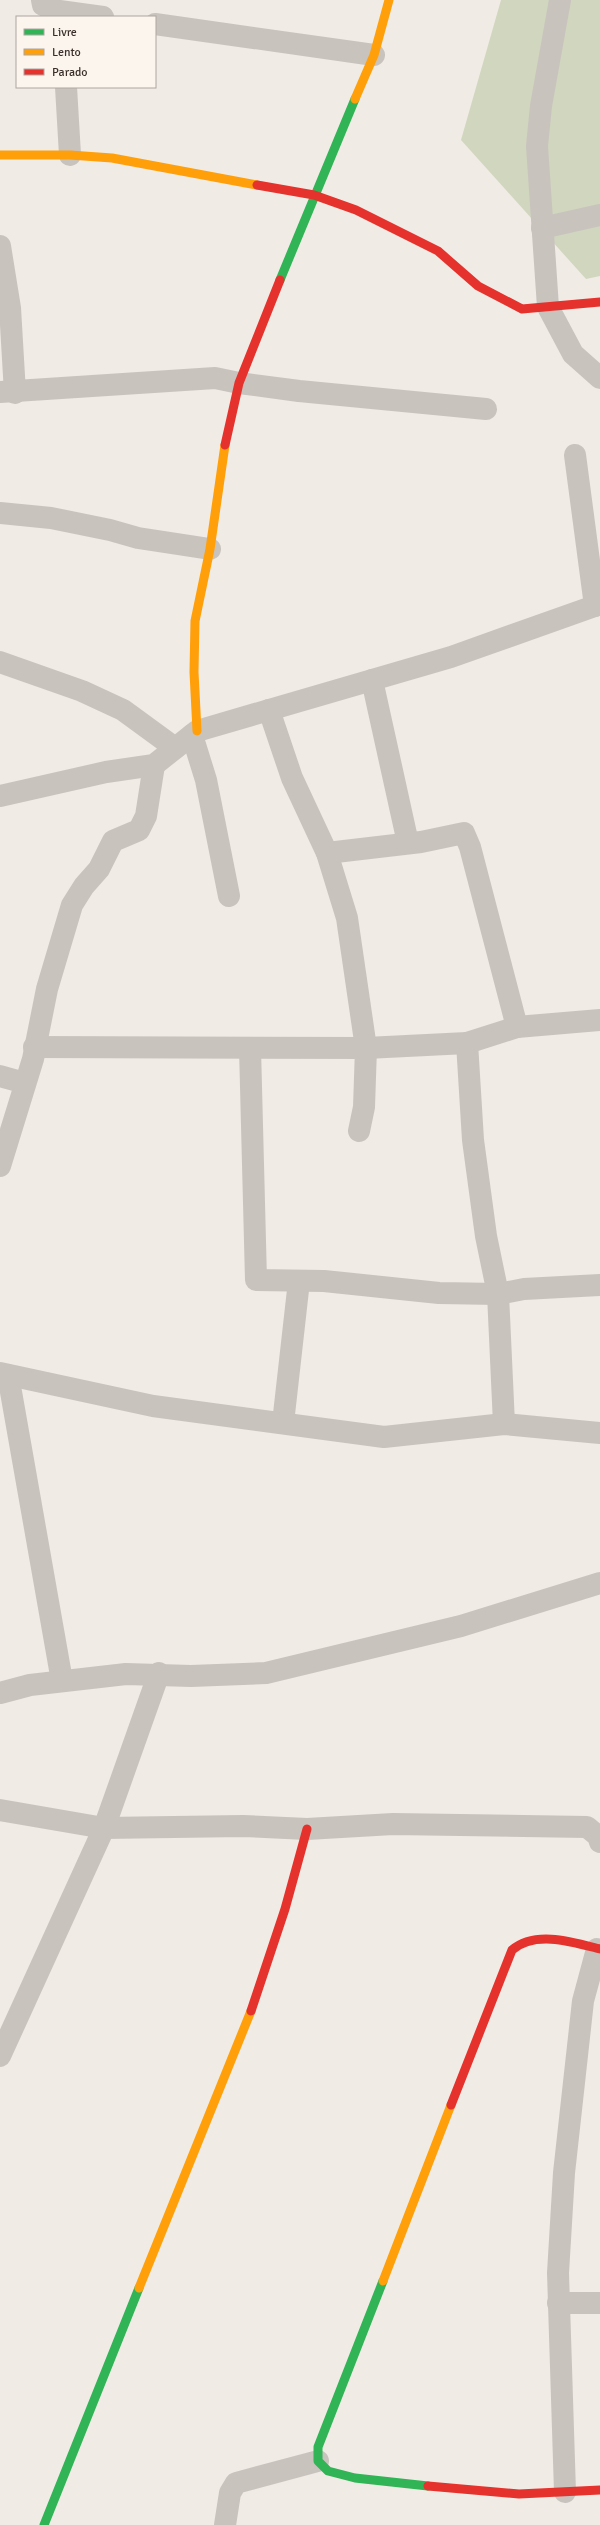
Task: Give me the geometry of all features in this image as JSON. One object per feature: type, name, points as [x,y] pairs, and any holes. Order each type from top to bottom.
[{"type":"street","points":[[42,0],[43,5],[64,14],[90,16]]},
{"type":"street","points":[[229,896],[206,780],[194,733],[195,621],[210,549],[218,482],[239,384],[314,195],[374,55],[388,0]]},
{"type":"street","points":[[560,0],[541,106],[537,146],[548,307],[574,354],[600,378]]},
{"type":"street","points":[[156,24],[374,55]]},
{"type":"street","points":[[66,88],[70,155]]},
{"type":"street","points":[[0,155],[70,155],[112,158],[314,195],[356,210],[438,251],[478,286],[522,309],[600,302]]},
{"type":"street","points":[[542,228],[600,214]]},
{"type":"street","points":[[0,246],[10,308],[7,393],[191,378],[215,378],[239,384],[390,401],[486,409]]},
{"type":"street","points":[[0,796],[106,772],[154,765],[194,733],[451,657],[598,605],[575,455]]},
{"type":"street","points":[[0,513],[51,518],[110,530],[138,538],[210,549]]},
{"type":"street","points":[[0,662],[82,691],[123,710],[176,748]]},
{"type":"street","points":[[372,680],[408,843]]},
{"type":"street","points":[[269,710],[292,778],[327,853],[347,918],[366,1048],[364,1107],[359,1131]]},
{"type":"street","points":[[0,1166],[11,1137],[25,1083],[34,1059],[34,1047],[47,989],[72,905],[84,886],[99,870],[113,841],[139,830],[146,816],[154,765]]},
{"type":"street","points":[[327,853],[408,843],[464,833],[470,847],[517,1027]]},
{"type":"street","points":[[34,1047],[366,1048],[467,1043],[517,1027],[600,1020]]},
{"type":"street","points":[[467,1043],[473,1140],[486,1236],[498,1294],[504,1424]]},
{"type":"street","points":[[250,1048],[256,1280],[324,1281],[439,1293],[498,1294],[524,1289],[600,1285]]},
{"type":"street","points":[[0,1076],[25,1083]]},
{"type":"street","points":[[283,1423],[299,1281]]},
{"type":"street","points":[[62,1681],[4,1374],[41,1384],[153,1406],[384,1437],[504,1424],[600,1433]]},
{"type":"street","points":[[0,1693],[62,1681],[126,1674],[159,1673],[191,1676],[266,1673],[461,1626],[600,1584]]},
{"type":"street","points":[[0,2056],[104,1828],[159,1673]]},
{"type":"street","points":[[0,1810],[104,1828],[243,1826],[307,1830],[393,1824],[587,1827],[598,1836],[600,1842]]},
{"type":"street","points":[[44,2525],[257,1997],[286,1909],[307,1830]]},
{"type":"street","points":[[565,2492],[558,2303],[564,2173],[583,2001],[599,1949],[561,1939],[520,1942],[512,1950],[318,2447],[318,2462],[328,2471],[355,2478],[519,2494],[565,2492],[600,2490]]},
{"type":"street","points":[[558,2303],[600,2304]]},
{"type":"street","points":[[225,2525],[230,2493],[236,2483],[318,2462]]},
{"type":"green space","points":[[501,0],[600,0],[600,276],[586,279],[461,140]]},
{"type":"traffic: fast","points":[[280,280],[355,99]]},
{"type":"traffic: fast","points":[[383,2281],[318,2447],[318,2461],[328,2471],[355,2478],[428,2486]]},
{"type":"traffic: fast","points":[[44,2525],[139,2288]]},
{"type":"traffic: slow","points":[[355,99],[374,55],[389,0]]},
{"type":"traffic: slow","points":[[0,155],[70,155],[112,158],[257,185]]},
{"type":"traffic: slow","points":[[197,731],[194,672],[195,621],[210,549],[225,445]]},
{"type":"traffic: slow","points":[[139,2288],[251,2011]]},
{"type":"traffic: slow","points":[[383,2281],[451,2105]]},
{"type":"traffic: jam","points":[[257,185],[314,195],[356,210],[438,251],[478,286],[522,309],[600,302]]},
{"type":"traffic: jam","points":[[225,445],[239,383],[280,280]]},
{"type":"traffic: jam","points":[[251,2011],[285,1909],[307,1829]]},
{"type":"traffic: jam","points":[[451,2105],[512,1950],[521,1944],[532,1940],[543,1939],[554,1939],[578,1943],[600,1949]]},
{"type":"traffic: jam","points":[[428,2486],[519,2494],[600,2490]]}]
